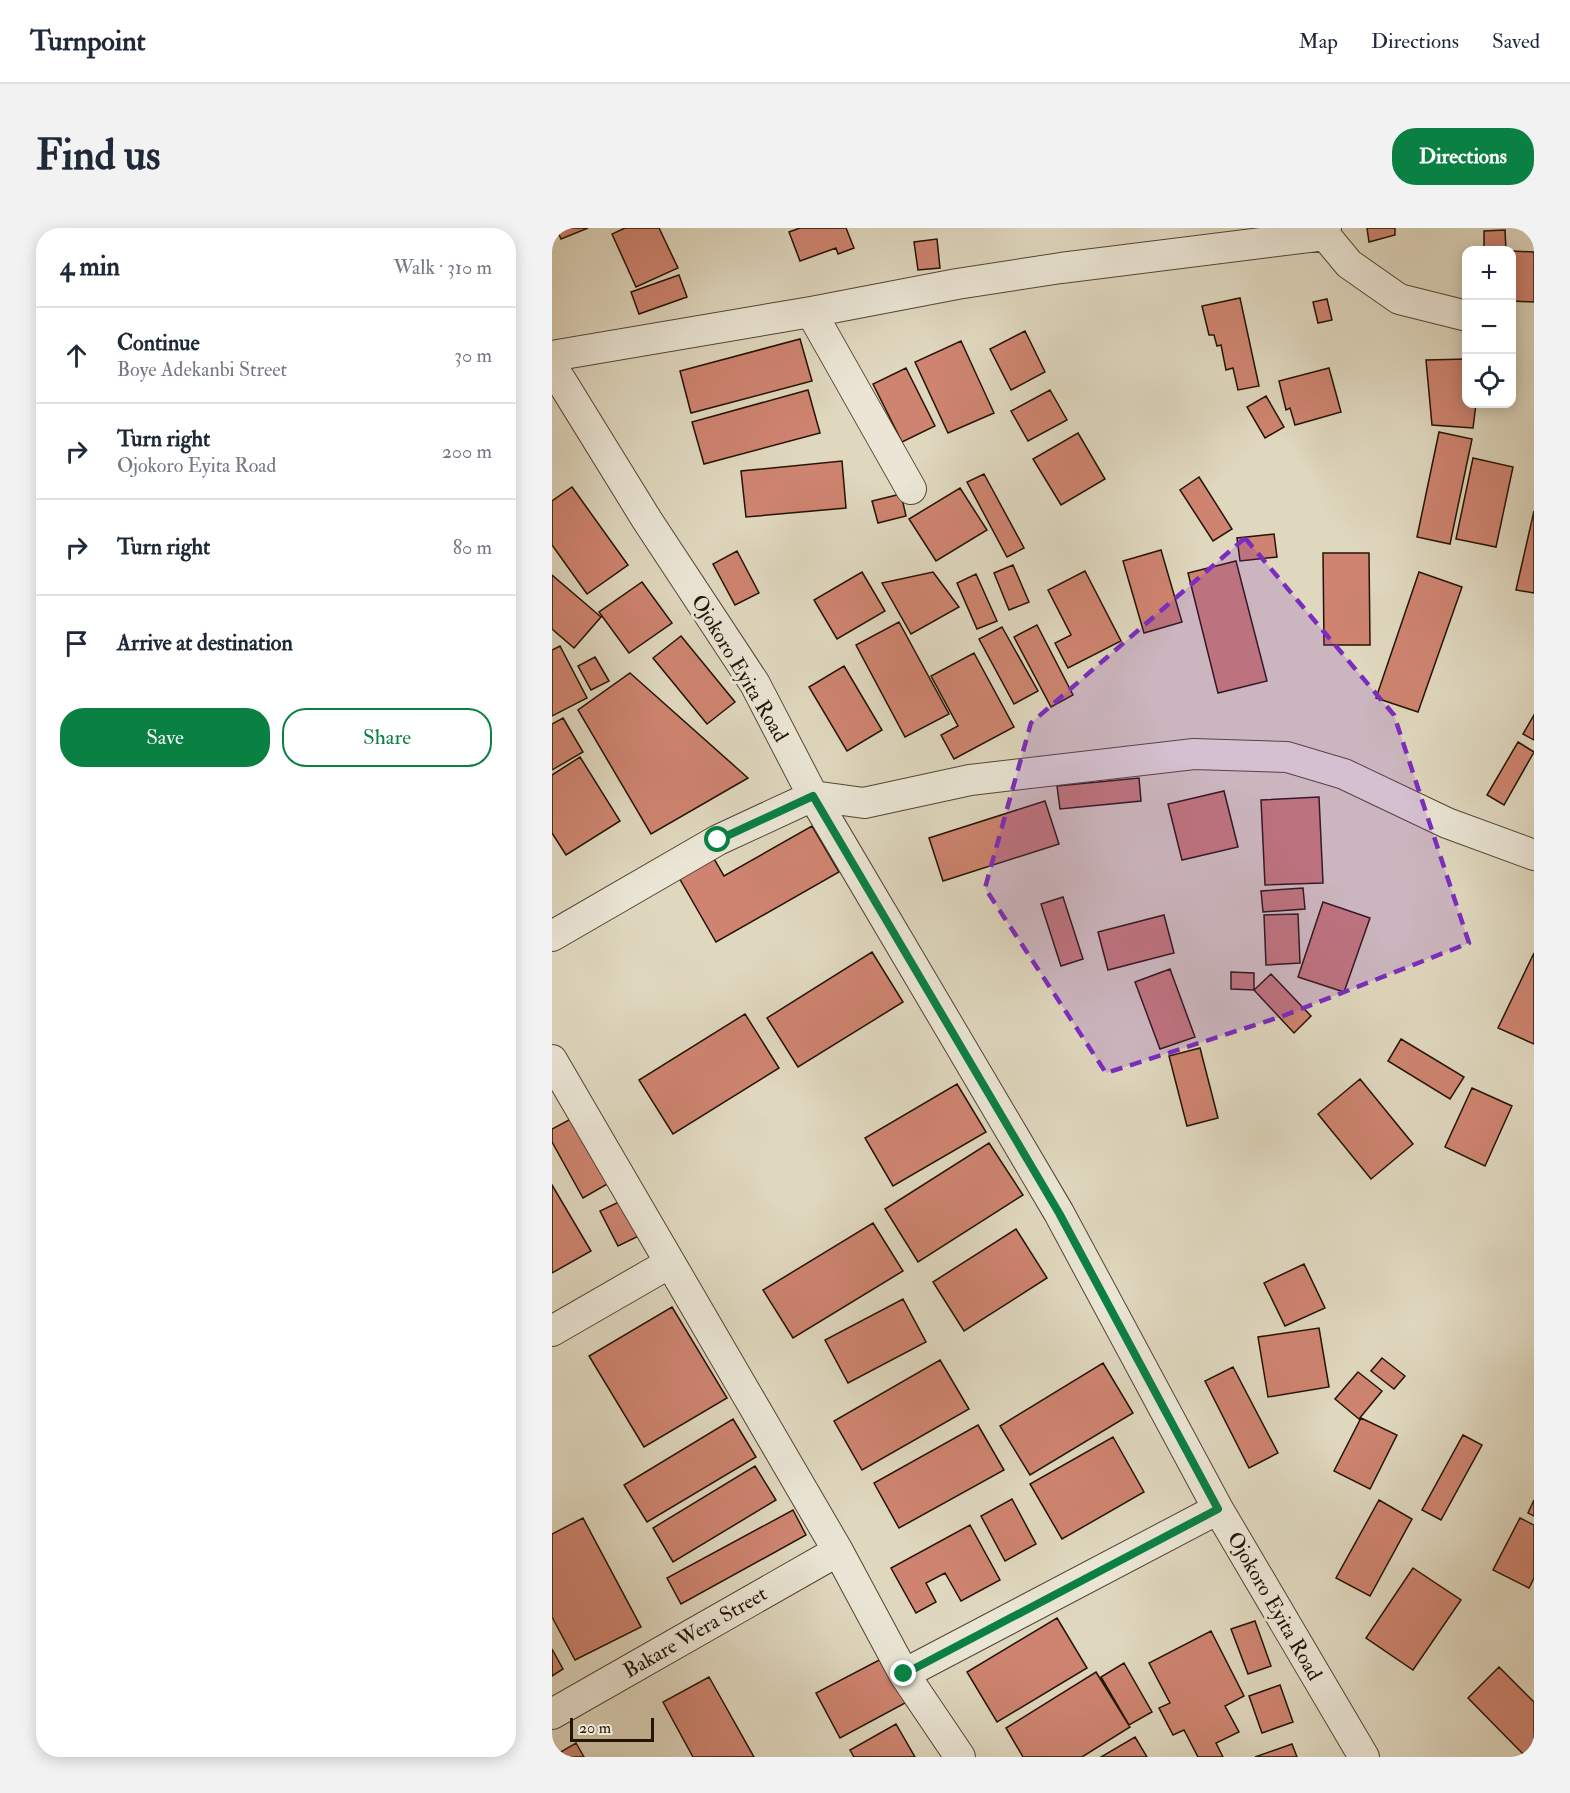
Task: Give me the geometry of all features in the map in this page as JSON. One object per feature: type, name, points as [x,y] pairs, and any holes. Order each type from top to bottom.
[{"type":"street","points":[[552,356],[811,312],[957,284],[1325,231],[1349,264],[1399,299],[1462,315]]},
{"type":"street","points":[[811,312],[911,489]]},
{"type":"street","name":"Ojokoro Eyita Road","points":[[552,366],[647,520],[755,684],[813,796],[1059,1213],[1218,1509],[1364,1757]]},
{"type":"street","points":[[555,925],[718,840],[813,796],[864,803],[969,780],[1194,754],[1287,757],[1344,774],[1447,823],[1534,855]]},
{"type":"street","points":[[552,1060],[838,1551],[904,1674],[960,1757]]},
{"type":"street","points":[[552,1331],[670,1263]]},
{"type":"street","points":[[904,1674],[1218,1509]]},
{"type":"street","name":"Bakare Wera Street","points":[[552,1714],[838,1551]]},
{"type":"highlighted area","points":[[1245,538],[1394,715],[1469,943],[1283,1016],[1106,1073],[985,888],[1031,723]]},
{"type":"building","points":[[556,228],[588,228],[561,239]]},
{"type":"building","points":[[625,228],[659,228],[678,268],[636,287],[612,234]]},
{"type":"building","points":[[800,228],[846,228],[854,248],[838,254],[836,248],[800,261],[789,232]]},
{"type":"building","points":[[1367,228],[1395,228],[1395,235],[1369,242]]},
{"type":"building","points":[[1505,230],[1506,246],[1484,246],[1484,231]]},
{"type":"building","points":[[937,239],[940,268],[918,270],[914,242]]},
{"type":"building","points":[[1516,251],[1534,252],[1534,302],[1516,301]]},
{"type":"building","points":[[679,275],[687,297],[639,314],[631,292]]},
{"type":"building","points":[[1240,298],[1259,386],[1238,390],[1233,368],[1226,370],[1221,345],[1217,346],[1214,335],[1209,335],[1202,306]]},
{"type":"building","points":[[1327,299],[1332,320],[1318,323],[1313,302]]},
{"type":"building","points":[[1025,331],[1045,372],[1011,390],[990,349]]},
{"type":"building","points":[[800,339],[812,381],[691,413],[680,371]]},
{"type":"building","points":[[961,341],[994,413],[948,433],[915,362]]},
{"type":"building","points":[[1462,359],[1462,408],[1476,408],[1473,428],[1432,425],[1426,360]]},
{"type":"building","points":[[906,368],[935,426],[902,442],[873,384]]},
{"type":"building","points":[[1329,368],[1341,412],[1295,425],[1290,408],[1286,410],[1279,381]]},
{"type":"building","points":[[808,390],[820,433],[704,464],[692,422]]},
{"type":"building","points":[[1050,390],[1067,420],[1028,441],[1011,411]]},
{"type":"building","points":[[1266,396],[1284,427],[1265,438],[1247,407]]},
{"type":"building","points":[[1439,432],[1472,439],[1450,544],[1417,537]]},
{"type":"building","points":[[1078,433],[1105,479],[1061,505],[1033,459]]},
{"type":"building","points":[[1473,458],[1513,467],[1496,547],[1456,539]]},
{"type":"building","points":[[842,461],[846,508],[746,517],[741,471]]},
{"type":"building","points":[[984,474],[1024,548],[1007,557],[967,482]]},
{"type":"building","points":[[1199,477],[1232,529],[1213,541],[1180,490]]},
{"type":"building","points":[[572,487],[628,565],[587,594],[552,545],[552,501]]},
{"type":"building","points":[[960,488],[987,530],[936,561],[909,519]]},
{"type":"building","points":[[901,494],[906,516],[878,523],[872,501]]},
{"type":"building","points":[[1534,511],[1534,593],[1516,590]]},
{"type":"building","points":[[1274,534],[1277,557],[1240,561],[1237,538]]},
{"type":"building","points":[[1161,550],[1182,622],[1144,633],[1123,561]]},
{"type":"building","points":[[737,551],[759,593],[735,605],[713,564]]},
{"type":"building","points":[[1323,553],[1369,553],[1370,645],[1324,645]]},
{"type":"building","points":[[1236,561],[1267,681],[1218,693],[1188,573]]},
{"type":"building","points":[[1013,565],[1029,602],[1009,610],[994,573]]},
{"type":"building","points":[[1085,571],[1121,641],[1068,668],[1055,643],[1071,635],[1048,590]]},
{"type":"building","points":[[862,572],[885,611],[837,639],[814,600]]},
{"type":"building","points":[[933,572],[959,607],[911,634],[882,583]]},
{"type":"building","points":[[1419,572],[1462,587],[1418,712],[1376,698]]},
{"type":"building","points":[[976,574],[997,621],[977,629],[957,583]]},
{"type":"building","points":[[552,575],[601,617],[574,648],[552,629]]},
{"type":"building","points":[[642,582],[672,623],[629,653],[599,612]]},
{"type":"building","points":[[899,622],[949,714],[905,737],[856,645]]},
{"type":"building","points":[[1037,625],[1073,695],[1051,707],[1014,637]]},
{"type":"building","points":[[1002,627],[1038,691],[1014,704],[979,639]]},
{"type":"building","points":[[681,636],[735,702],[707,724],[653,658]]},
{"type":"building","points":[[560,646],[587,698],[552,716],[552,650]]},
{"type":"building","points":[[974,653],[1014,727],[954,759],[941,735],[958,726],[931,676]]},
{"type":"building","points":[[595,657],[609,681],[591,690],[578,666]]},
{"type":"building","points":[[844,666],[882,730],[847,751],[809,687]]},
{"type":"building","points":[[630,673],[748,778],[651,834],[578,710]]},
{"type":"building","points":[[1534,715],[1534,740],[1523,734]]},
{"type":"building","points":[[563,718],[583,752],[552,770],[552,724]]},
{"type":"building","points":[[1518,742],[1534,752],[1504,805],[1487,795]]},
{"type":"building","points":[[580,757],[620,821],[566,855],[552,833],[552,775]]},
{"type":"building","points":[[1139,778],[1141,801],[1060,809],[1057,786]]},
{"type":"building","points":[[1224,791],[1238,847],[1182,860],[1168,804]]},
{"type":"building","points":[[1319,797],[1323,883],[1265,885],[1261,800]]},
{"type":"building","points":[[1045,801],[1059,844],[943,881],[929,838]]},
{"type":"building","points":[[812,826],[839,872],[716,942],[678,876],[713,857],[724,876]]},
{"type":"building","points":[[1303,888],[1305,909],[1263,912],[1261,891]]},
{"type":"building","points":[[1063,897],[1083,959],[1061,966],[1041,904]]},
{"type":"building","points":[[1323,902],[1370,918],[1344,992],[1298,977]]},
{"type":"building","points":[[1298,914],[1300,963],[1266,965],[1264,915]]},
{"type":"building","points":[[1164,915],[1174,953],[1108,970],[1098,932]]},
{"type":"building","points":[[872,952],[903,1002],[798,1067],[767,1018]]},
{"type":"building","points":[[1534,953],[1534,1044],[1498,1028]]},
{"type":"building","points":[[1170,969],[1195,1037],[1160,1049],[1135,982]]},
{"type":"building","points":[[1231,972],[1254,973],[1254,990],[1231,989]]},
{"type":"building","points":[[1271,974],[1311,1016],[1294,1033],[1254,990]]},
{"type":"building","points":[[745,1014],[779,1068],[673,1134],[639,1080]]},
{"type":"building","points":[[1401,1039],[1464,1077],[1450,1099],[1388,1061]]},
{"type":"building","points":[[1200,1048],[1218,1118],[1187,1126],[1169,1056]]},
{"type":"building","points":[[1360,1079],[1413,1144],[1371,1179],[1318,1114]]},
{"type":"building","points":[[957,1084],[986,1132],[893,1186],[865,1138]]},
{"type":"building","points":[[1472,1088],[1512,1106],[1485,1166],[1445,1147]]},
{"type":"building","points":[[580,1114],[616,1179],[583,1198],[552,1142],[552,1129]]},
{"type":"building","points":[[989,1143],[1023,1195],[918,1262],[885,1209]]},
{"type":"building","points":[[552,1185],[591,1251],[552,1273]]},
{"type":"building","points":[[627,1198],[645,1233],[618,1246],[600,1211]]},
{"type":"building","points":[[873,1223],[903,1271],[793,1338],[763,1290]]},
{"type":"building","points":[[1016,1229],[1047,1278],[964,1331],[933,1282]]},
{"type":"building","points":[[1304,1264],[1325,1308],[1285,1326],[1264,1283]]},
{"type":"building","points":[[903,1299],[926,1342],[848,1383],[825,1340]]},
{"type":"building","points":[[672,1307],[727,1398],[644,1447],[589,1356]]},
{"type":"building","points":[[1319,1328],[1329,1387],[1268,1397],[1258,1337]]},
{"type":"building","points":[[1382,1358],[1405,1376],[1394,1389],[1371,1371]]},
{"type":"building","points":[[940,1360],[969,1409],[862,1470],[834,1421]]},
{"type":"building","points":[[1103,1363],[1133,1413],[1030,1475],[1000,1426]]},
{"type":"building","points":[[1233,1367],[1278,1453],[1249,1468],[1205,1381]]},
{"type":"building","points":[[1358,1372],[1382,1391],[1359,1419],[1335,1399]]},
{"type":"building","points":[[1361,1418],[1397,1435],[1370,1489],[1334,1471]]},
{"type":"building","points":[[733,1419],[756,1457],[647,1522],[624,1485]]},
{"type":"building","points":[[978,1425],[1004,1470],[899,1528],[874,1483]]},
{"type":"building","points":[[1463,1435],[1482,1445],[1441,1520],[1422,1510]]},
{"type":"building","points":[[1113,1437],[1144,1492],[1062,1539],[1030,1484]]},
{"type":"building","points":[[755,1466],[776,1500],[673,1562],[653,1528]]},
{"type":"building","points":[[1012,1499],[1036,1544],[1005,1561],[981,1516]]},
{"type":"building","points":[[1379,1500],[1412,1519],[1370,1596],[1336,1578]]},
{"type":"building","points":[[1534,1500],[1534,1516],[1528,1513]]},
{"type":"building","points":[[793,1510],[806,1535],[681,1604],[667,1578]]},
{"type":"building","points":[[583,1518],[641,1627],[575,1660],[552,1617],[552,1534]]},
{"type":"building","points":[[1520,1518],[1534,1525],[1534,1578],[1529,1588],[1493,1570]]},
{"type":"building","points":[[970,1525],[1000,1580],[961,1601],[945,1573],[926,1583],[936,1602],[916,1613],[891,1568]]},
{"type":"building","points":[[1413,1568],[1461,1600],[1413,1670],[1366,1638]]},
{"type":"building","points":[[1057,1618],[1087,1668],[997,1722],[967,1672]]},
{"type":"building","points":[[1255,1621],[1271,1666],[1248,1674],[1231,1629]]},
{"type":"building","points":[[1211,1631],[1244,1696],[1225,1706],[1239,1732],[1216,1743],[1223,1757],[1198,1757],[1184,1730],[1173,1735],[1159,1708],[1170,1703],[1149,1663]]},
{"type":"building","points":[[552,1649],[563,1669],[552,1676]]},
{"type":"building","points":[[883,1658],[907,1702],[840,1738],[816,1693]]},
{"type":"building","points":[[1124,1663],[1152,1712],[1129,1725],[1101,1677]]},
{"type":"building","points":[[1499,1667],[1534,1702],[1534,1757],[1526,1757],[1468,1698]]},
{"type":"building","points":[[1096,1672],[1130,1727],[1082,1757],[1023,1757],[1006,1728]]},
{"type":"building","points":[[709,1677],[754,1757],[693,1757],[663,1702]]},
{"type":"building","points":[[1280,1685],[1293,1722],[1262,1733],[1249,1696]]},
{"type":"building","points":[[896,1724],[915,1757],[854,1757],[850,1750]]},
{"type":"building","points":[[1135,1737],[1147,1757],[1101,1757]]},
{"type":"building","points":[[576,1743],[584,1757],[552,1757]]},
{"type":"building","points":[[1292,1744],[1297,1757],[1255,1757]]},
{"type":"route","points":[[718,840],[813,796],[1059,1213],[1218,1509],[904,1674]]}]
